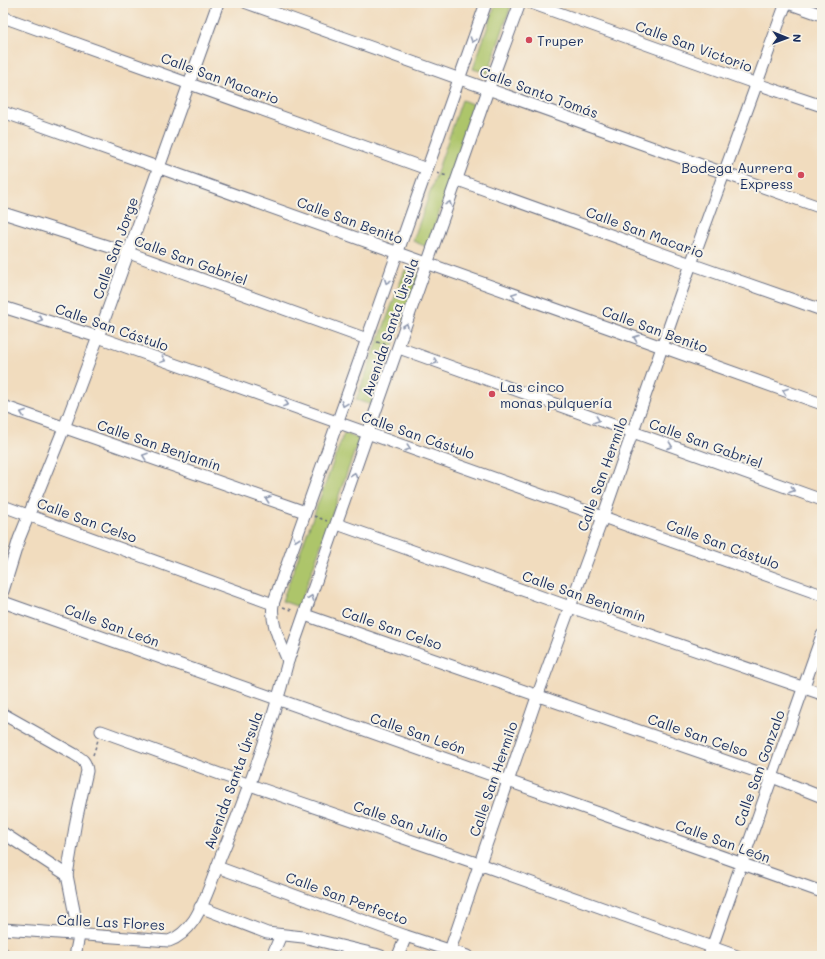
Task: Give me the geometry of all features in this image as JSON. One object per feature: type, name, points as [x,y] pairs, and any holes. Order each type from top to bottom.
[{"type":"street","name":"Calle San Jorge","points":[[3,591],[19,540],[64,428],[98,337],[160,168],[218,3]]},
{"type":"street","name":"Calle Santo Tomás","points":[[247,3],[822,208]]},
{"type":"street","name":"Avenida Santa Úrsula","points":[[288,661],[274,627],[272,614],[273,604],[486,3]]},
{"type":"street","name":"Avenida Santa Úrsula","points":[[200,907],[250,785],[278,700],[288,661],[306,614],[488,90],[520,3]]},
{"type":"street","name":"Calle San Victorio","points":[[531,3],[822,106]]},
{"type":"street","name":"Calle San Hermilo","points":[[448,953],[538,694],[603,517],[691,264],[787,3]]},
{"type":"street","points":[[787,3],[822,15]]},
{"type":"street","name":"Calle San Macario","points":[[3,17],[427,169]]},
{"type":"street","name":"Calle San Benito","points":[[3,112],[397,254],[822,404]]},
{"type":"street","name":"Calle San Macario","points":[[458,180],[822,310]]},
{"type":"street","name":"Calle San Gabriel","points":[[3,213],[129,253],[367,339]]},
{"type":"street","name":"Calle San Cástulo","points":[[3,307],[98,337],[822,595]]},
{"type":"street","name":"Calle San Gabriel","points":[[399,348],[822,500]]},
{"type":"street","name":"Calle San Benjamín","points":[[3,406],[305,512]]},
{"type":"street","name":"Calle San Celso","points":[[3,506],[273,604]]},
{"type":"street","name":"Calle San Benjamín","points":[[337,524],[570,607],[822,694]]},
{"type":"street","name":"Calle San León","points":[[3,602],[822,892]]},
{"type":"street","name":"Calle San Celso","points":[[306,614],[538,694],[772,777],[822,797]]},
{"type":"street","name":"Calle San Gonzalo","points":[[710,951],[822,635]]},
{"type":"street","points":[[3,714],[83,759],[86,764],[87,771],[76,821],[67,875],[79,936],[75,956]]},
{"type":"street","name":"Calle San Julio","points":[[101,731],[250,785],[479,864],[710,951],[737,956]]},
{"type":"street","points":[[3,833],[67,875]]},
{"type":"street","name":"Calle San Perfecto","points":[[217,867],[406,936],[448,953],[467,956]]},
{"type":"street","points":[[200,907],[267,933],[303,937],[381,956]]},
{"type":"street","name":"Calle Las Flores","points":[[3,930],[169,941],[178,938],[185,931],[193,921],[200,907]]},
{"type":"street","points":[[272,956],[281,935]]},
{"type":"street","points":[[398,956],[406,936]]},
{"type":"path","points":[[427,169],[458,180]]},
{"type":"path","points":[[367,339],[399,348]]},
{"type":"path","points":[[305,512],[337,524]]},
{"type":"path","points":[[273,604],[306,614]]},
{"type":"path","points":[[87,771],[101,731]]},
{"type":"green space","points":[[496,3],[512,3],[488,73],[473,69]]},
{"type":"green space","points":[[462,100],[477,106],[427,247],[413,241]]},
{"type":"green space","points":[[405,270],[419,274],[372,405],[356,400]]},
{"type":"green space","points":[[344,433],[359,439],[299,607],[282,601]]},
{"type":"place","name":"Truper","points":[[529,40]]},
{"type":"place","name":"Bodega Aurrera Express","points":[[801,175]]},
{"type":"place","name":"Las cinco monas pulquería","points":[[492,394]]}]
